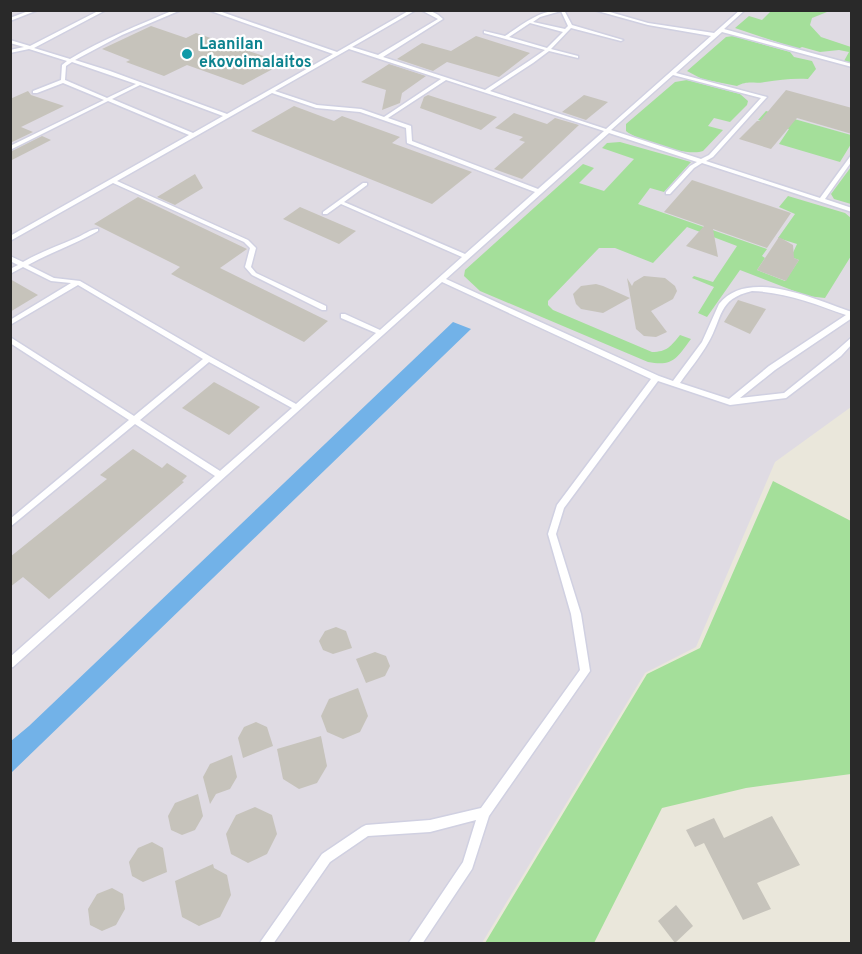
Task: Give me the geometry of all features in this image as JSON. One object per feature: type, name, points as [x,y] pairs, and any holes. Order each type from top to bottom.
[{"type":"lane","points":[[10,20],[36,10]]},
{"type":"lane","points":[[10,52],[30,48],[104,10]]},
{"type":"lane","points":[[63,81],[63,65],[71,60],[111,37],[179,10]]},
{"type":"lane","points":[[210,10],[338,54]]},
{"type":"lane","points":[[10,239],[414,10]]},
{"type":"lane","points":[[379,57],[441,19],[423,10]]},
{"type":"lane","points":[[506,37],[538,16],[562,10],[568,29]]},
{"type":"lane","points":[[596,10],[648,24],[718,32],[852,66]]},
{"type":"lane","points":[[10,664],[742,10]]},
{"type":"lane","points":[[529,22],[621,40]]},
{"type":"lane","points":[[485,92],[548,48],[568,29]]},
{"type":"lane","points":[[486,32],[576,57]]},
{"type":"lane","points":[[10,41],[71,60],[228,116]]},
{"type":"lane","points":[[348,48],[852,210]]},
{"type":"lane","points":[[668,193],[692,167],[711,156],[764,97],[672,73]]},
{"type":"lane","points":[[384,118],[444,79]]},
{"type":"lane","points":[[35,92],[63,81],[193,135]]},
{"type":"lane","points":[[10,148],[139,84]]},
{"type":"lane","points":[[271,91],[316,106],[361,111],[409,127],[409,142],[540,192]]},
{"type":"lane","points":[[822,199],[852,156]]},
{"type":"lane","points":[[113,181],[246,241],[253,248],[248,267],[254,274],[324,308]]},
{"type":"lane","points":[[325,213],[365,184]]},
{"type":"lane","points":[[340,202],[467,257]]},
{"type":"lane","points":[[10,272],[42,254],[96,230]]},
{"type":"lane","points":[[10,258],[53,280],[78,282],[208,359],[298,408]]},
{"type":"lane","points":[[441,279],[656,378],[730,402],[786,395],[852,339]]},
{"type":"lane","points":[[10,323],[78,282]]},
{"type":"lane","points":[[675,384],[705,341],[724,302],[737,292],[752,288],[772,289],[851,314]]},
{"type":"lane","points":[[730,402],[772,368],[851,314]]},
{"type":"lane","points":[[343,315],[381,333]]},
{"type":"lane","points":[[10,339],[221,476]]},
{"type":"lane","points":[[10,524],[208,359]]},
{"type":"lane","points":[[414,944],[468,865],[484,813],[585,671],[576,614],[552,534],[560,507],[656,378]]},
{"type":"lane","points":[[265,944],[326,858],[366,831],[430,826],[484,813]]},
{"type":"shaded area","points":[[10,11],[851,11],[851,407],[775,462],[696,647],[645,673],[482,943],[11,943]]},
{"type":"green space","points":[[771,11],[851,11],[827,12],[812,18],[810,25],[821,37],[851,47],[851,63],[844,61],[849,52],[839,50],[820,52],[802,47],[798,49],[735,28],[749,16],[762,20]]},
{"type":"green space","points":[[733,36],[790,52],[794,57],[812,61],[816,69],[808,79],[748,83],[737,86],[702,79],[687,71],[726,37]]},
{"type":"green space","points":[[687,80],[740,94],[748,101],[747,105],[730,122],[714,118],[708,126],[723,130],[703,151],[686,152],[663,147],[626,131],[626,124],[675,82]]},
{"type":"green space","points":[[766,111],[851,135],[851,144],[840,162],[779,144],[789,129],[758,120]]},
{"type":"green space","points":[[620,142],[691,162],[664,192],[650,188],[638,204],[767,249],[762,256],[765,258],[757,270],[785,281],[799,260],[791,257],[797,244],[778,238],[795,214],[779,207],[788,196],[845,213],[851,218],[851,256],[825,298],[807,296],[740,270],[707,317],[698,313],[714,287],[692,278],[694,276],[713,282],[737,246],[687,227],[653,263],[615,248],[599,248],[548,301],[548,305],[553,310],[652,352],[668,348],[680,335],[691,339],[674,360],[656,363],[648,362],[480,291],[464,276],[465,270],[583,164],[594,168],[579,183],[604,191],[634,159],[602,148],[607,143]]},
{"type":"green space","points":[[851,167],[851,204],[834,199],[831,194]]},
{"type":"green space","points":[[773,481],[851,521],[851,774],[746,788],[662,808],[594,943],[485,943],[647,674],[700,648]]},
{"type":"water","points":[[453,322],[471,329],[11,773],[11,741]]},
{"type":"building","name":"Laanilan ekovoimalaitos","points":[[151,26],[186,38],[196,33],[284,63],[243,85],[187,65],[164,76],[126,62],[130,60],[102,49]]},
{"type":"building","points":[[476,36],[530,53],[499,77],[447,62],[433,71],[397,59],[422,43],[451,51]]},
{"type":"building","points":[[389,64],[426,76],[402,93],[400,103],[382,110],[386,90],[361,82]]},
{"type":"building","points":[[786,90],[852,108],[852,134],[797,118],[771,149],[739,139],[757,121],[760,121]]},
{"type":"building","points":[[28,91],[31,95],[64,106],[21,127],[33,132],[10,143],[10,99]]},
{"type":"building","points":[[428,95],[497,117],[481,130],[420,108],[424,97]]},
{"type":"building","points":[[584,95],[608,102],[586,120],[562,112]]},
{"type":"building","points":[[294,106],[334,121],[342,116],[400,137],[392,143],[472,172],[432,204],[251,131]]},
{"type":"building","points":[[514,113],[547,124],[555,118],[579,125],[522,179],[494,169],[525,142],[519,140],[523,137],[495,128]]},
{"type":"building","points":[[42,136],[51,140],[10,161],[10,152]]},
{"type":"building","points":[[195,174],[203,188],[175,205],[157,197]]},
{"type":"building","points":[[692,180],[791,213],[767,248],[713,229],[718,257],[686,246],[704,226],[664,212]]},
{"type":"building","points":[[138,197],[247,249],[220,268],[328,321],[304,342],[171,274],[180,267],[94,224]]},
{"type":"building","points":[[300,207],[356,231],[339,244],[283,219]]},
{"type":"building","points":[[779,237],[793,245],[794,258],[799,260],[786,281],[757,270]]},
{"type":"building","points":[[644,276],[665,278],[675,286],[677,291],[673,299],[651,311],[667,332],[656,337],[644,336],[636,329],[627,278],[632,286]]},
{"type":"building","points":[[10,279],[38,295],[10,312]]},
{"type":"building","points":[[596,284],[630,298],[603,313],[581,309],[576,304],[573,294],[581,286]]},
{"type":"building","points":[[738,300],[766,309],[750,334],[724,322]]},
{"type":"building","points":[[214,382],[260,407],[229,435],[182,408]]},
{"type":"building","points":[[133,449],[162,468],[167,463],[187,476],[182,481],[184,482],[49,599],[23,577],[10,587],[10,557],[107,479],[100,475]]},
{"type":"building","points":[[336,627],[346,631],[352,648],[333,654],[323,650],[319,641],[325,631]]},
{"type":"building","points":[[375,652],[386,656],[390,666],[385,676],[366,683],[356,659]]},
{"type":"building","points":[[358,688],[368,716],[360,732],[343,739],[327,732],[321,716],[329,699]]},
{"type":"building","points":[[256,722],[267,727],[273,746],[243,758],[238,738],[244,727]]},
{"type":"building","points":[[321,736],[327,766],[317,783],[299,789],[283,779],[277,749]]},
{"type":"building","points":[[232,755],[237,777],[230,789],[216,794],[210,804],[203,777],[210,764]]},
{"type":"building","points":[[198,794],[203,816],[195,830],[182,835],[171,830],[168,816],[175,803]]},
{"type":"building","points":[[255,807],[272,815],[277,834],[267,854],[248,863],[231,854],[226,834],[236,815]]},
{"type":"building","points":[[772,816],[800,865],[757,883],[771,909],[743,920],[704,843],[695,847],[686,830],[714,818],[724,838]]},
{"type":"building","points":[[152,842],[163,848],[167,872],[143,882],[132,876],[129,862],[138,848]]},
{"type":"building","points":[[213,864],[214,868],[227,875],[231,895],[220,917],[199,926],[182,917],[175,881]]},
{"type":"building","points":[[112,888],[123,894],[125,909],[116,925],[102,931],[90,925],[88,909],[97,894]]},
{"type":"building","points":[[676,905],[693,926],[675,943],[658,921]]},
{"type":"place","name":"Laanilan ekovoimalaitos","points":[[187,54]]}]
